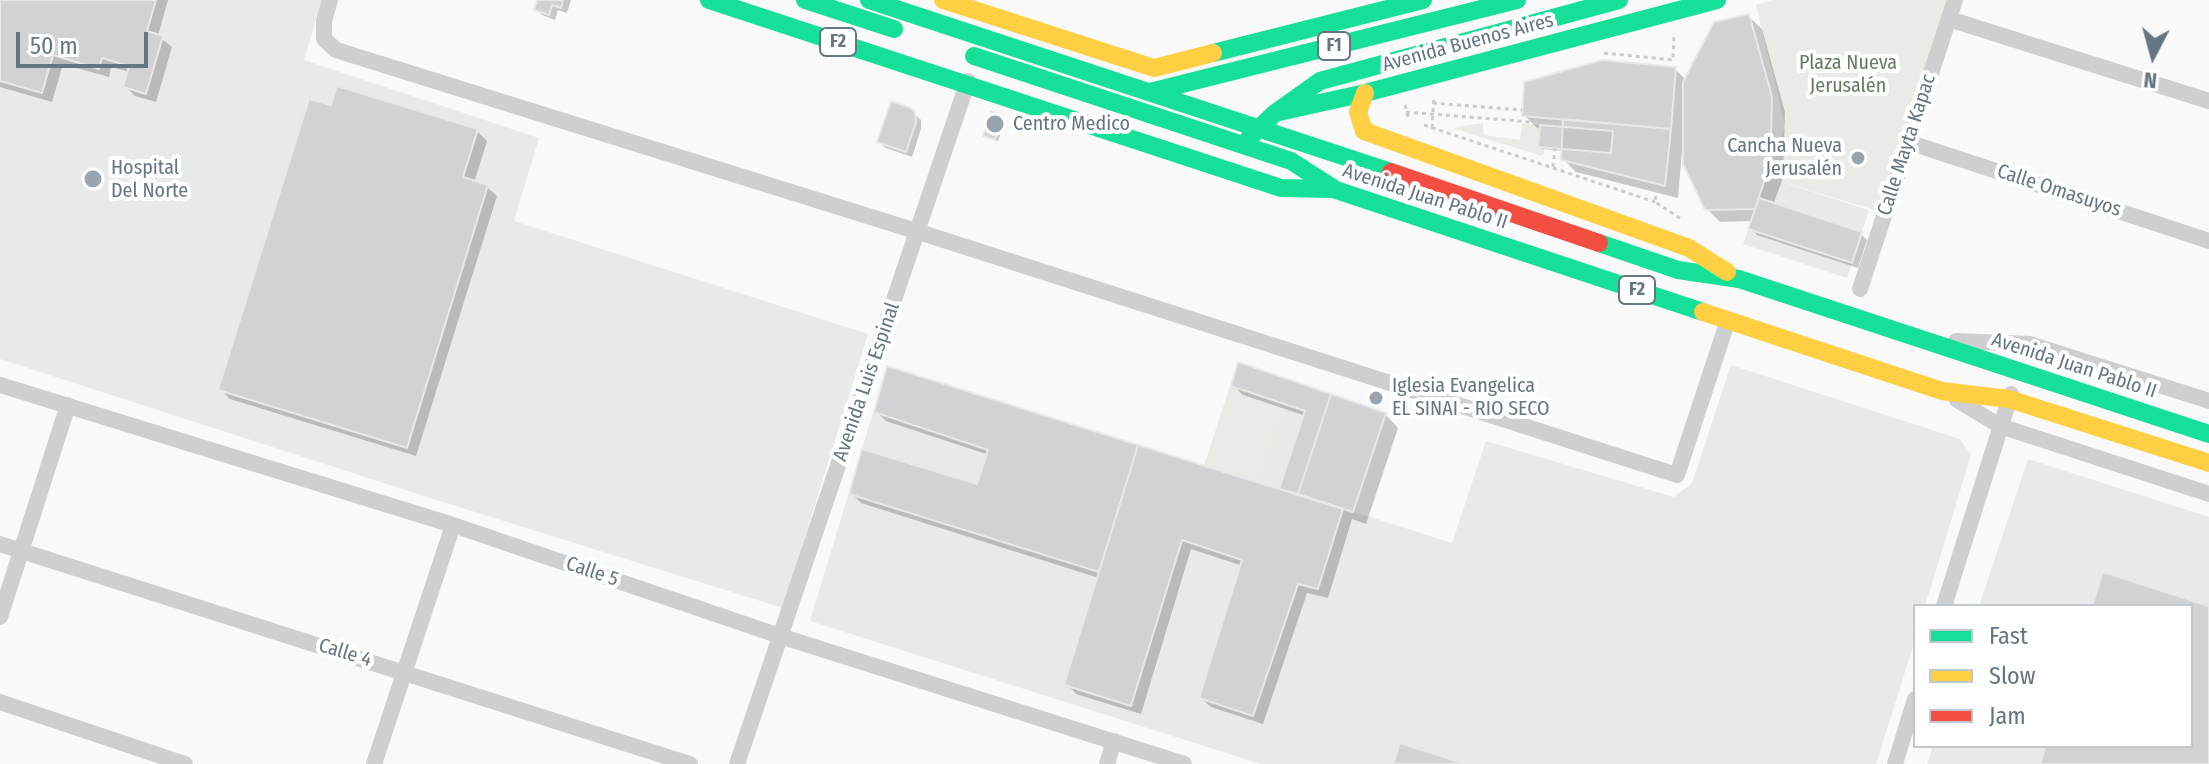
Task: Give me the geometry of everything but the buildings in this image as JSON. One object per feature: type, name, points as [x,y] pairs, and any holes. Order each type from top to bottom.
[{"type":"main road","name":"Avenida Juan Pablo II","points":[[709,0],[1281,188],[1333,189],[1942,391],[2009,399],[2209,463]]},
{"type":"main road","name":"F2","points":[[805,0],[915,36]]},
{"type":"main road","name":"Avenida Juan Pablo II","points":[[869,0],[1301,141],[1678,270],[1739,279],[2209,434]]},
{"type":"main road","points":[[943,0],[994,8],[1154,68],[1423,0]]},
{"type":"main road","name":"Avenida Buenos Aires","points":[[1150,92],[1517,0]]},
{"type":"main road","name":"Avenida Buenos Aires","points":[[1242,144],[1275,113],[1320,81],[1619,0]]},
{"type":"main road","name":"Avenida Buenos Aires","points":[[1275,113],[1365,93],[1717,0]]},
{"type":"main road","name":"F2","points":[[956,50],[1291,161],[1333,189]]},
{"type":"main road","points":[[1365,93],[1357,106],[1357,119],[1364,131],[1689,248],[1739,279]]},
{"type":"street","points":[[330,0],[324,21],[324,39],[336,50],[919,232],[1677,475],[1728,320]]},
{"type":"street","name":"Calle Mayta Kapac","points":[[1860,289],[1955,0]]},
{"type":"street","name":"Avenida Luis Espinal","points":[[737,764],[994,8]]},
{"type":"street","points":[[1949,19],[2209,101]]},
{"type":"street","name":"Calle Omasuyos","points":[[1908,142],[2209,241]]},
{"type":"street","name":"Avenida Juan Pablo II","points":[[1925,340],[2030,344],[2209,401]]},
{"type":"street","points":[[1945,604],[2018,372]]},
{"type":"street","name":"Calle 5","points":[[0,385],[453,525],[780,636],[1184,764]]},
{"type":"street","name":"Avenida Juan Pablo II","points":[[1942,391],[2000,426],[2209,494]]},
{"type":"street","points":[[0,617],[68,405]]},
{"type":"street","points":[[374,764],[453,525]]},
{"type":"street","name":"Calle 4","points":[[0,544],[690,764]]},
{"type":"street","points":[[0,702],[185,764]]},
{"type":"street","points":[[1895,764],[1913,706]]},
{"type":"street","points":[[1107,764],[1114,741]]},
{"type":"path","points":[[1640,64],[1641,57]]},
{"type":"path","points":[[1661,59],[1673,60]]},
{"type":"path","points":[[1432,128],[1434,94]]},
{"type":"path","points":[[1404,103],[1407,120],[1655,202]]},
{"type":"path","points":[[1433,103],[1522,110]]},
{"type":"path","points":[[1406,112],[1556,123]]},
{"type":"path","points":[[1553,167],[1555,148]]},
{"type":"shaded area","points":[[0,0],[322,0],[304,60],[539,138],[514,221],[868,334],[783,608],[0,359]]},
{"type":"shaded area","points":[[1766,177],[1869,210],[1847,278],[1743,244]]},
{"type":"shaded area","points":[[1238,362],[1331,394],[1298,494],[1452,543],[1486,441],[1674,497],[1692,483],[1731,365],[1960,439],[1971,455],[1926,604],[1913,604],[1913,646],[1876,764],[1261,764],[810,621],[887,366],[1204,466]]},
{"type":"shaded area","points":[[2028,459],[2209,517],[2209,764],[1927,764],[1932,748],[2193,748],[2193,604],[1980,604]]},
{"type":"green space","name":"Plaza Nueva Jerusalén","points":[[1773,0],[1950,0],[1878,211],[1766,177],[1785,126],[1756,5]]},
{"type":"green space","points":[[1483,123],[1484,135],[1520,140],[1522,123],[1546,126],[1544,153],[1542,156],[1455,129]]},
{"type":"green space","points":[[1231,386],[1284,404],[1258,483],[1204,466]]},
{"type":"traffic: fast","points":[[709,0],[1281,188],[1333,189],[1703,312]]},
{"type":"traffic: fast","points":[[805,0],[894,29]]},
{"type":"traffic: fast","points":[[869,0],[1391,172]]},
{"type":"traffic: fast","points":[[1213,53],[1423,0]]},
{"type":"traffic: fast","points":[[1150,92],[1517,0]]},
{"type":"traffic: fast","points":[[1249,138],[1275,113],[1320,81],[1619,0]]},
{"type":"traffic: fast","points":[[1279,112],[1365,93],[1717,0]]},
{"type":"traffic: fast","points":[[974,56],[1291,161],[1333,188]]},
{"type":"traffic: fast","points":[[1599,243],[1678,270],[1739,279],[2209,434]]},
{"type":"traffic: slow","points":[[943,0],[1154,68],[1213,53]]},
{"type":"traffic: slow","points":[[1365,93],[1358,112],[1364,131],[1689,248],[1727,272]]},
{"type":"traffic: slow","points":[[1703,312],[1942,391],[2009,399],[2209,463]]},
{"type":"traffic: jam","points":[[1391,172],[1599,243]]},
{"type":"place","name":"Centro Medico","points":[[995,124]]},
{"type":"place","name":"Cancha Nueva Jerusalén","points":[[1858,158]]},
{"type":"place","name":"Hospital Del Norte","points":[[93,179]]},
{"type":"place","name":"Iglesia Evangelica EL SINAI - RIO SECO","points":[[1376,398]]}]
